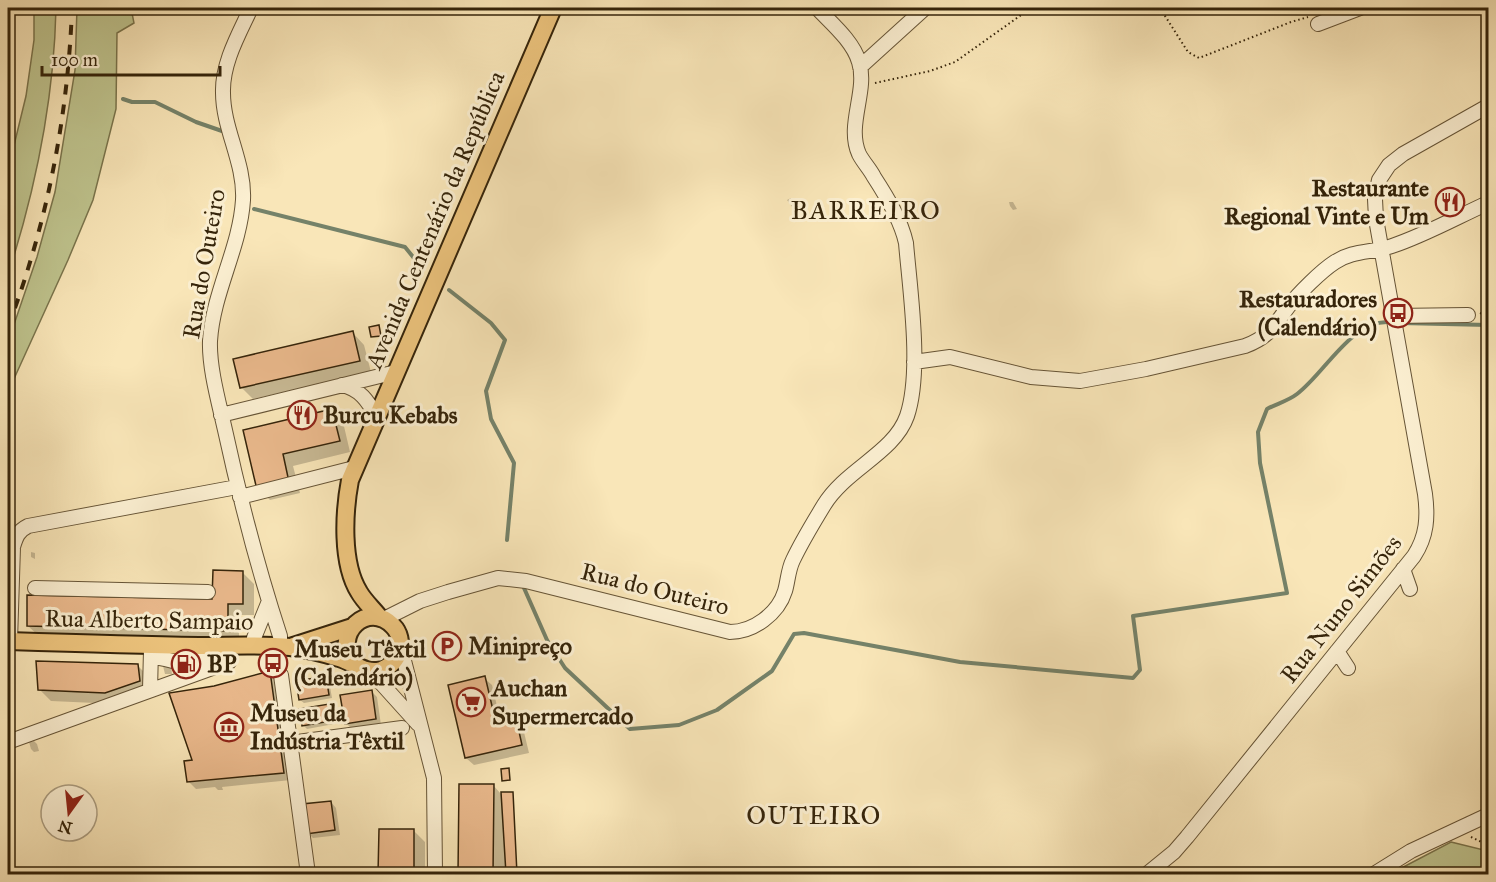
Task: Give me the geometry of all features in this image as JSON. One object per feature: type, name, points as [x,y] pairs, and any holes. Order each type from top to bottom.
[{"type":"main road","name":"Avenida Centenário da República","points":[[382,619],[358,591],[349,562],[345,529],[348,494],[354,468],[553,8]]},
{"type":"main road","name":"Avenida Centenário da República","points":[[354,625],[358,591]]},
{"type":"main road","name":"Rua Alberto Sampaio","points":[[285,647],[354,625],[367,618],[382,619],[395,628],[399,639]]},
{"type":"main road","points":[[354,625],[346,642],[349,657],[359,667],[381,670],[389,666],[395,660],[399,639]]},
{"type":"main road","name":"Rua Alberto Sampaio","points":[[9,641],[151,651],[210,646],[285,647],[339,658],[359,667]]},
{"type":"street","name":"Rua do Outeiro","points":[[251,8],[234,46],[224,77],[224,108],[238,163],[243,198],[238,231],[211,328],[211,357],[238,492],[268,601],[285,647]]},
{"type":"street","name":"Rua do Outeiro","points":[[382,619],[420,601],[498,578],[512,579],[622,604],[720,631],[748,630],[756,626],[780,603],[793,560],[834,491],[846,477],[897,436],[903,426],[910,405],[914,362],[906,243],[903,231],[874,176],[859,154],[856,144],[855,134],[861,83],[860,67],[853,49],[817,8]]},
{"type":"street","points":[[860,67],[925,8]]},
{"type":"street","points":[[1321,23],[1360,8]]},
{"type":"street","name":"Rua Nuno Simões","points":[[1147,874],[1174,852],[1187,837],[1414,556],[1423,540],[1427,515],[1376,219],[1375,199],[1383,172],[1395,159],[1488,106]]},
{"type":"street","points":[[914,362],[950,357],[1031,377],[1080,381],[1146,369],[1245,346],[1268,334],[1289,306],[1333,263],[1353,252],[1392,246],[1488,203]]},
{"type":"street","points":[[1394,316],[1468,315]]},
{"type":"street","points":[[221,415],[396,372]]},
{"type":"street","points":[[342,385],[363,395],[376,416]]},
{"type":"street","points":[[9,641],[13,547],[21,529],[238,492],[354,468]]},
{"type":"street","points":[[1403,569],[1410,589]]},
{"type":"street","points":[[36,588],[208,592]]},
{"type":"street","points":[[253,646],[268,601]]},
{"type":"street","points":[[399,639],[401,624],[420,601]]},
{"type":"street","name":"Rua Alberto Sampaio","points":[[399,639],[434,778],[435,874]]},
{"type":"street","points":[[150,690],[151,651]]},
{"type":"street","points":[[1337,651],[1348,668]]},
{"type":"street","points":[[8,742],[229,662]]},
{"type":"street","name":"Rua Alberto Sampaio","points":[[359,667],[400,702],[422,729]]},
{"type":"street","points":[[281,675],[308,874]]},
{"type":"street","points":[[290,743],[402,728]]},
{"type":"street","points":[[1374,874],[1411,851],[1488,815]]},
{"type":"path","points":[[861,83],[879,84],[955,62],[1031,8]]},
{"type":"path","points":[[1160,8],[1188,52],[1199,58],[1291,22],[1316,17],[1321,23]]},
{"type":"path","points":[[1458,831],[1488,845]]},
{"type":"green space","points":[[34,8],[56,8],[52,76],[35,177],[8,275],[8,170],[26,96],[34,40]]},
{"type":"green space","points":[[77,8],[131,8],[134,23],[117,33],[116,109],[93,200],[8,392],[8,342],[37,257],[55,192],[75,70]]},
{"type":"green space","points":[[1451,842],[1488,851],[1488,874],[1390,874]]},
{"type":"building","points":[[379,325],[381,336],[371,337],[369,327]]},
{"type":"building","points":[[353,331],[360,361],[240,388],[233,359]]},
{"type":"building","points":[[332,409],[340,441],[283,454],[289,482],[257,490],[243,430]]},
{"type":"building","points":[[213,570],[243,571],[243,604],[228,604],[228,631],[27,626],[27,595],[212,599]]},
{"type":"building","points":[[36,661],[138,664],[140,681],[105,693],[38,690]]},
{"type":"building","name":"Museu da Indústria Têxtil","points":[[270,671],[284,773],[187,782],[184,761],[192,760],[169,693],[214,686]]},
{"type":"building","points":[[326,676],[329,695],[299,700],[296,681]]},
{"type":"building","name":"Auchan Supermercado","points":[[485,676],[496,723],[516,718],[522,745],[465,758],[448,685]]},
{"type":"building","points":[[372,690],[376,719],[345,724],[340,695]]},
{"type":"building","points":[[329,704],[331,721],[302,726],[299,709]]},
{"type":"building","points":[[509,768],[510,780],[502,781],[501,769]]},
{"type":"building","points":[[459,784],[494,784],[493,874],[458,874]]},
{"type":"building","points":[[501,792],[513,792],[517,874],[506,874]]},
{"type":"building","points":[[331,801],[335,830],[306,834],[302,804]]},
{"type":"building","points":[[379,829],[414,829],[414,874],[378,874]]},
{"type":"waterway","points":[[123,99],[132,102],[155,102],[196,122],[222,131]]},
{"type":"waterway","points":[[254,209],[405,247],[422,268]]},
{"type":"waterway","points":[[449,290],[491,323],[505,340],[486,391],[491,419],[514,463],[507,540]]},
{"type":"waterway","points":[[524,588],[547,640],[565,668],[630,729],[679,725],[717,710],[772,671],[794,634],[804,633],[960,662],[1133,678],[1140,670],[1133,616],[1287,593],[1260,463],[1258,432],[1267,409],[1297,394],[1350,339],[1362,330],[1375,324],[1388,322]]},
{"type":"waterway","points":[[1401,323],[1488,325]]},
{"type":"railway","points":[[8,327],[34,249],[53,170],[66,89],[72,8]]},
{"type":"place","name":"Restaurante Regional Vinte e Um","points":[[1450,202]]},
{"type":"place","name":"Restauradores (Calendário)","points":[[1398,313]]},
{"type":"place","name":"Burcu Kebabs","points":[[302,415]]},
{"type":"place","name":"Minipreço","points":[[447,646]]},
{"type":"place","name":"Museu Têxtil (Calendário)","points":[[273,663]]},
{"type":"place","name":"BP","points":[[186,664]]},
{"type":"place","name":"Auchan Supermercado","points":[[471,702]]},
{"type":"place","name":"Museu da Indústria Têxtil","points":[[229,727]]},
{"type":"district","name":"BARREIRO","points":[[866,210]]},
{"type":"district","name":"OUTEIRO","points":[[814,815]]}]
